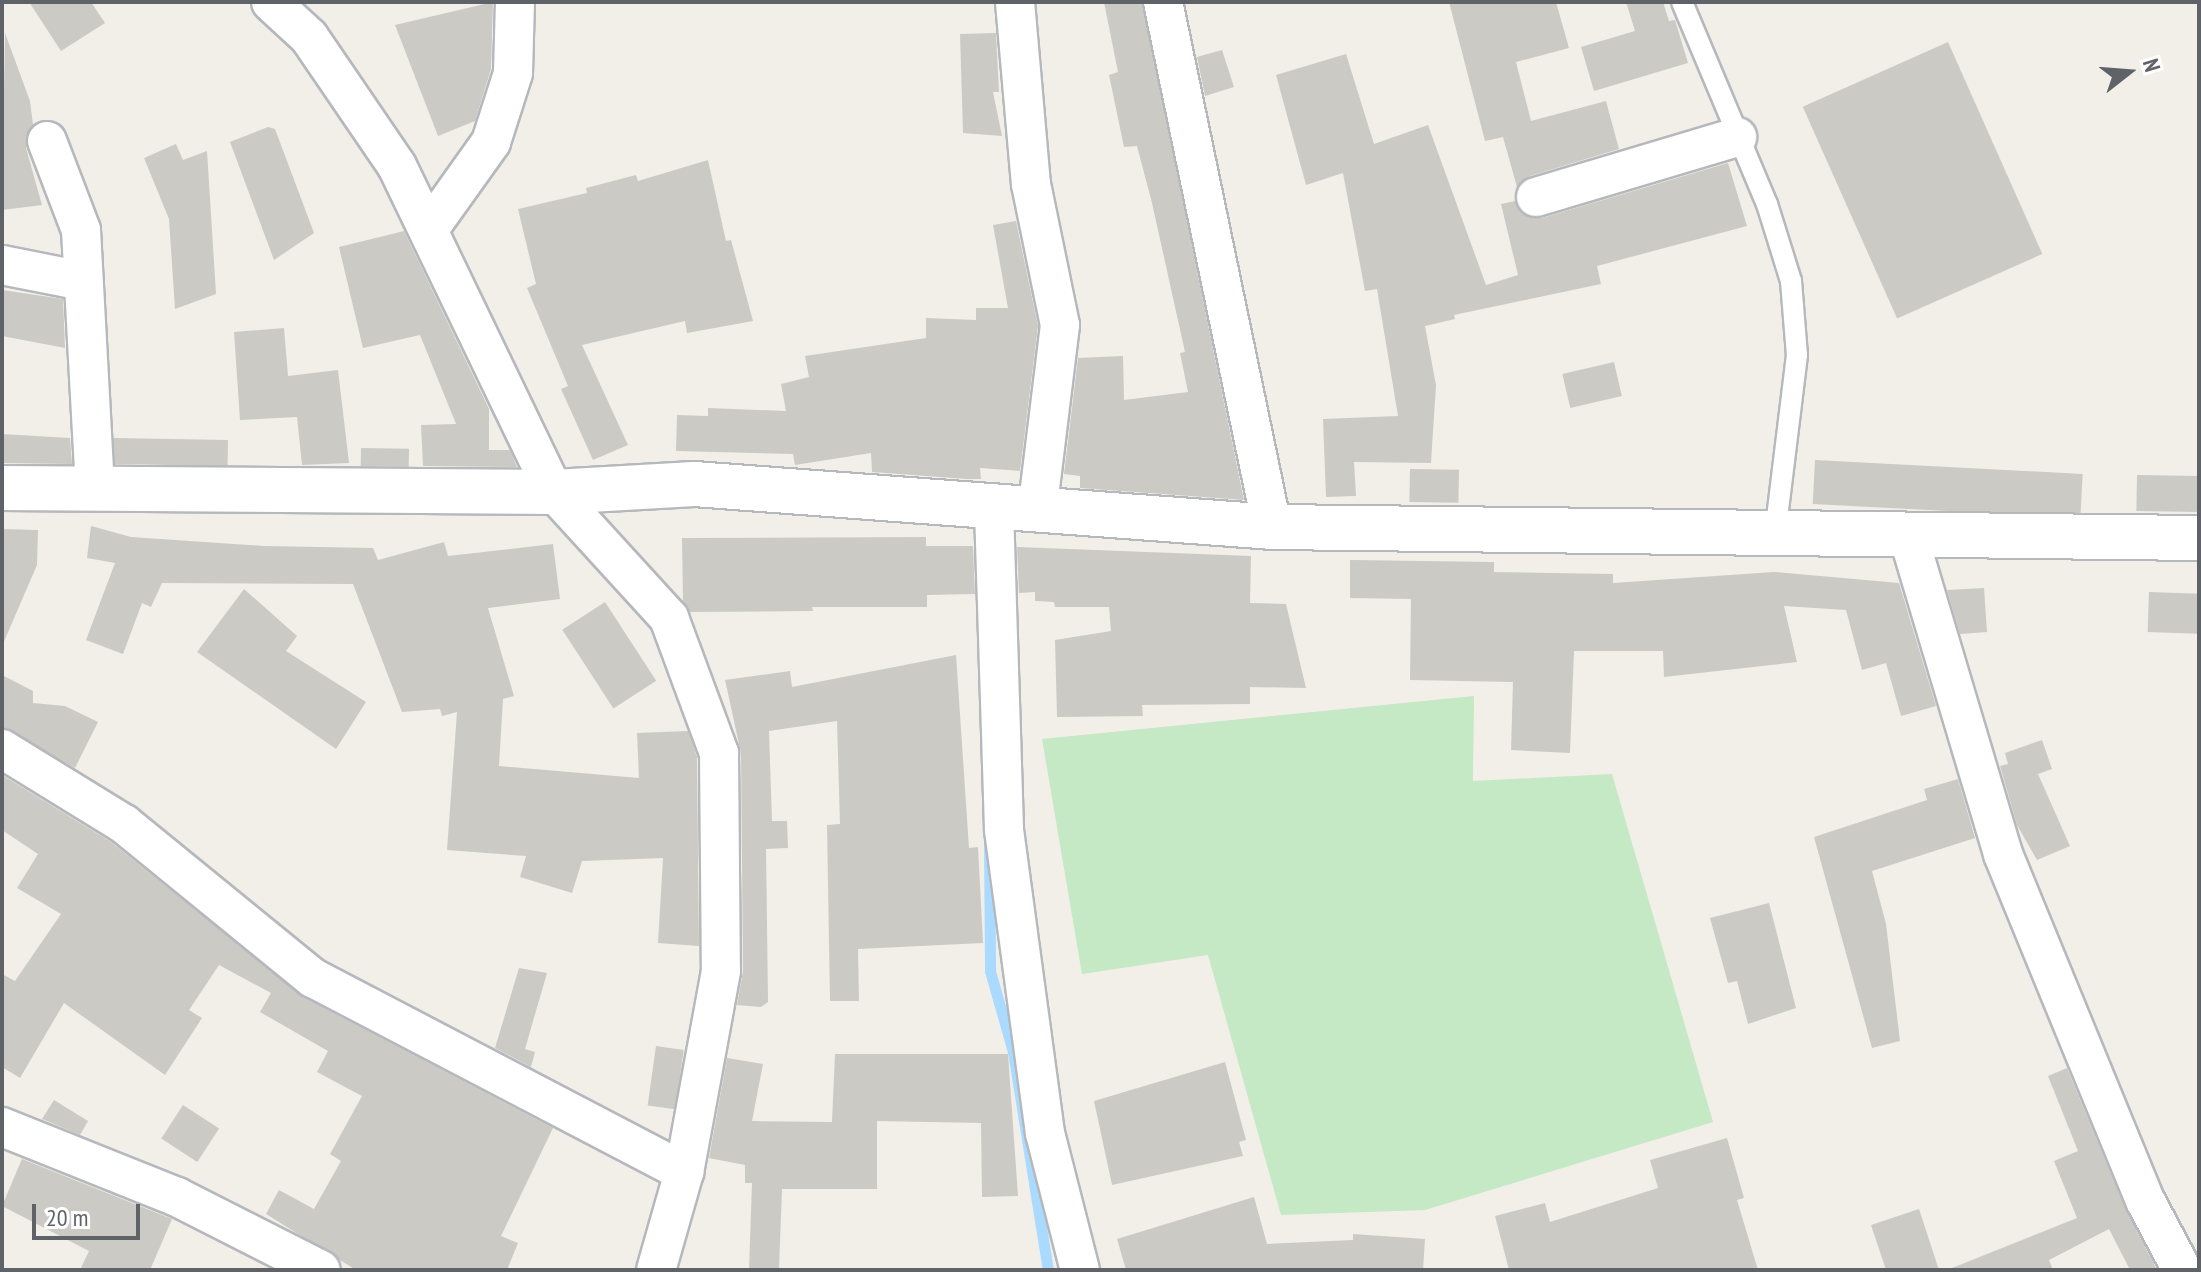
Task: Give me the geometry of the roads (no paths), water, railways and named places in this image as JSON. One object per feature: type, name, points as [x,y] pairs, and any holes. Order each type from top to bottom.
[{"type":"street","points":[[271,2],[309,37],[397,166],[554,492],[669,618],[719,753],[721,971],[684,1172],[656,1270]]},
{"type":"street","points":[[429,229],[491,142],[513,73],[515,2]]},
{"type":"street","points":[[1015,2],[1019,95],[1031,184],[1060,325],[1037,512]]},
{"type":"street","points":[[1163,2],[1272,527]]},
{"type":"street","points":[[1536,197],[1737,137]]},
{"type":"street","points":[[47,141],[81,230],[95,489]]},
{"type":"street","points":[[2,265],[83,281]]},
{"type":"street","points":[[2,488],[554,492],[694,484],[994,510],[1272,527],[2199,538]]},
{"type":"street","points":[[994,510],[1004,830],[1045,1133],[1080,1270]]},
{"type":"street","points":[[1908,535],[2003,854],[2146,1202],[2182,1270]]},
{"type":"street","points":[[2,749],[124,824],[313,978],[684,1172]]},
{"type":"street","points":[[2,1127],[177,1197],[321,1270]]},
{"type":"lane","points":[[1682,2],[1767,204],[1791,281],[1797,355],[1775,533]]},
{"type":"waterway","points":[[989,845],[990,971],[1013,1052],[1048,1270]]}]
